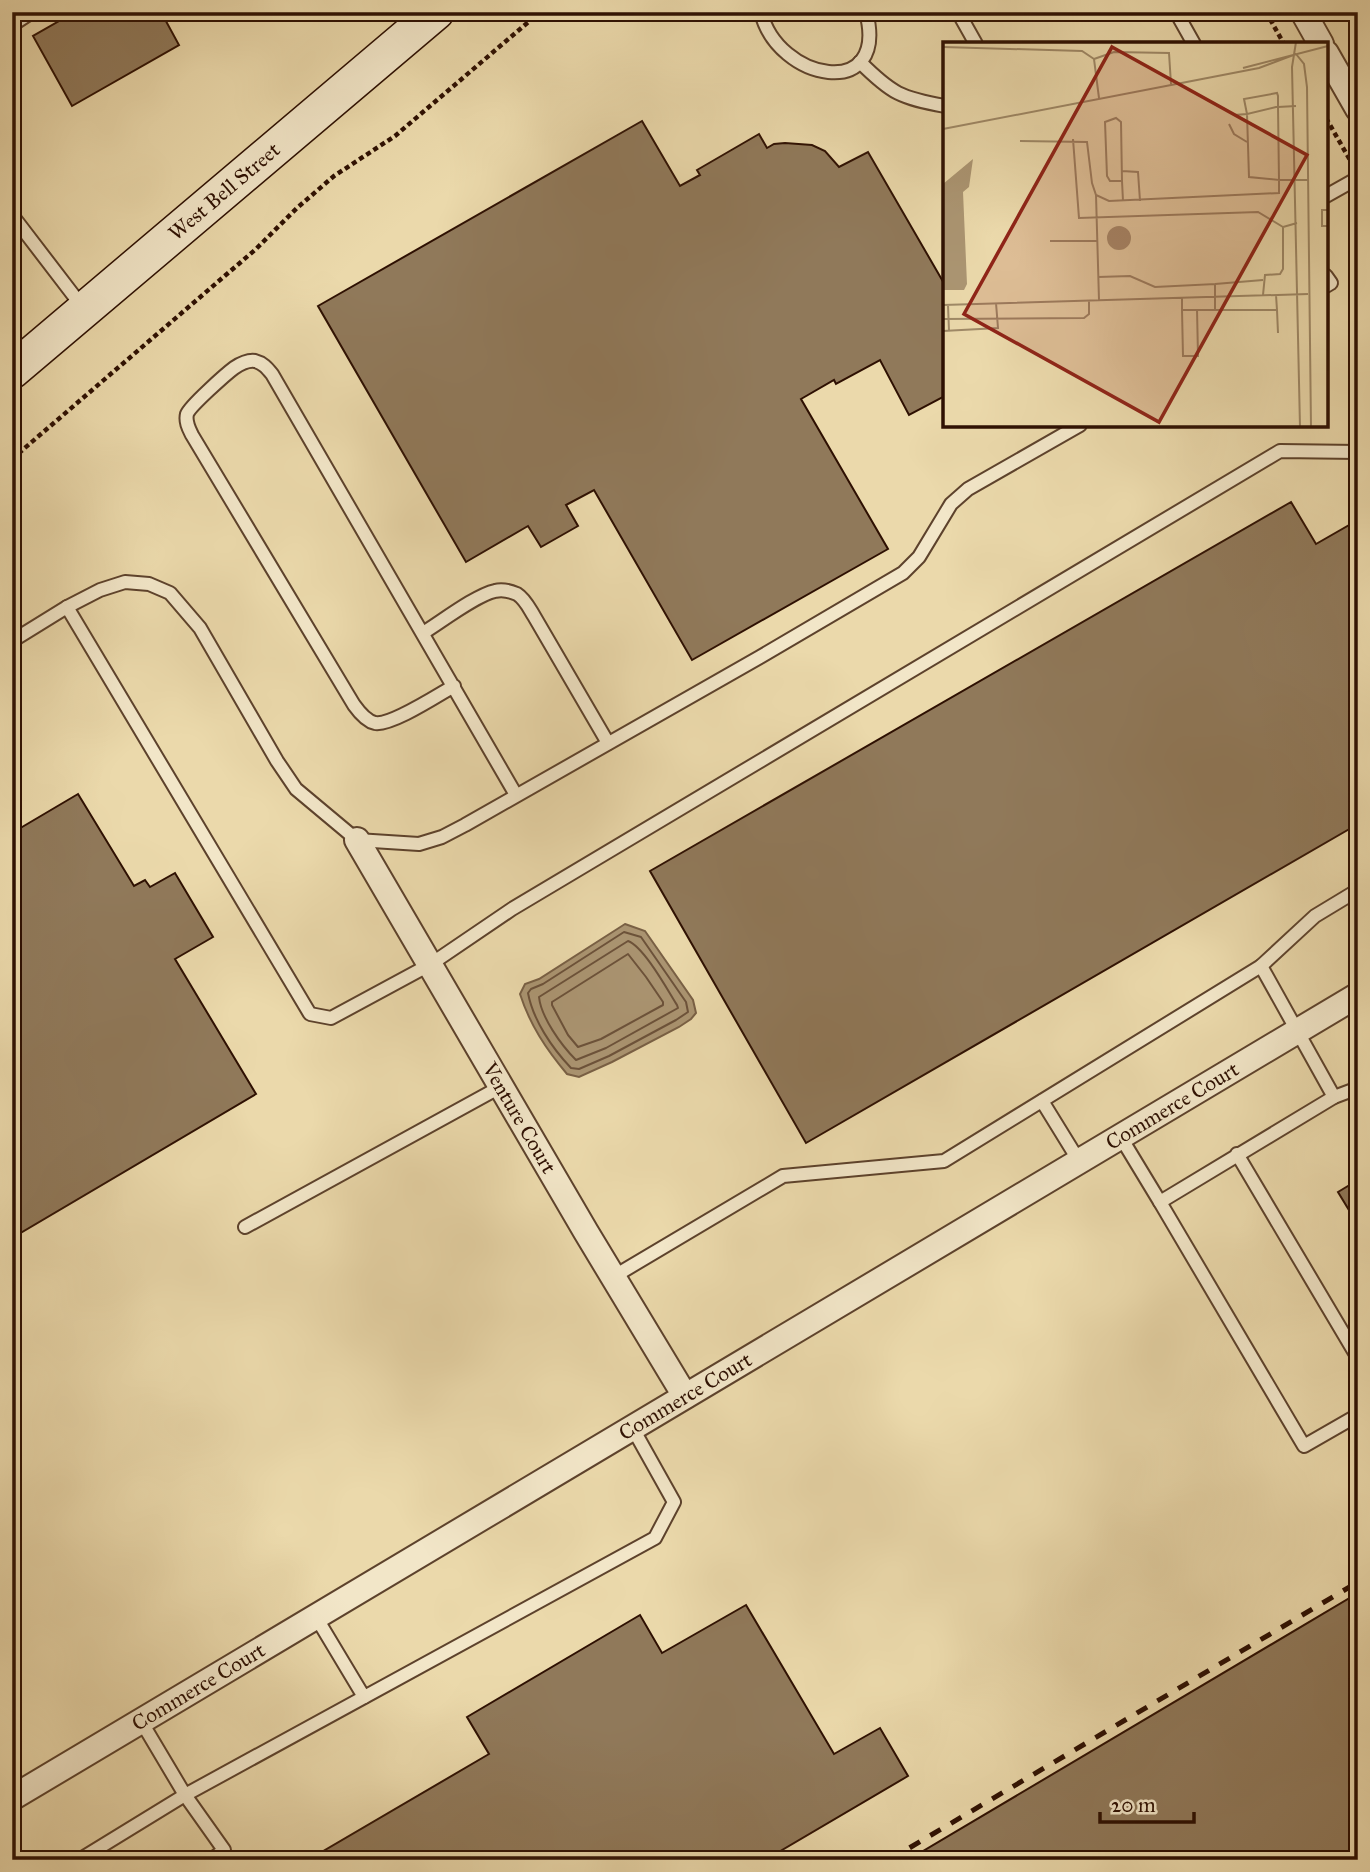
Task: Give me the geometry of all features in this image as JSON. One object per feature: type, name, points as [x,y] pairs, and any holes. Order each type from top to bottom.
[{"type":"main road","name":"West Bell Street","points":[[12,372],[427,15]]},
{"type":"street","points":[[1303,12],[1320,42]]},
{"type":"street","points":[[1328,56],[1358,108]]},
{"type":"street","name":"Venture Court","points":[[357,840],[685,1396]]},
{"type":"street","name":"Commerce Court","points":[[12,1798],[1358,995]]},
{"type":"lane","points":[[12,25],[32,12]]},
{"type":"lane","points":[[761,12],[766,27],[783,51],[806,66],[821,72],[835,73],[854,68],[869,47],[866,12]]},
{"type":"lane","points":[[958,12],[975,42]]},
{"type":"lane","points":[[1176,12],[1193,42]]},
{"type":"lane","points":[[860,62],[894,92],[915,101],[943,106]]},
{"type":"lane","points":[[1328,195],[1358,178]]},
{"type":"lane","points":[[12,215],[84,310]]},
{"type":"lane","points":[[454,686],[387,722],[375,723],[363,716],[354,705],[187,423],[187,413],[194,404],[233,368],[253,361],[264,365],[272,374],[454,686],[516,795]]},
{"type":"lane","points":[[12,641],[67,607],[100,590],[125,582],[149,584],[170,593],[200,628],[276,761],[296,789],[357,840],[419,844],[442,837],[903,573],[919,557],[958,497],[1076,427]]},
{"type":"lane","points":[[67,607],[310,1014],[331,1018],[431,964],[512,909],[1280,451],[1358,452]]},
{"type":"lane","points":[[423,633],[485,594],[498,590],[516,594],[534,615],[608,743]]},
{"type":"lane","points":[[613,1277],[783,1176],[944,1161],[1261,966],[1315,916],[1358,890]]},
{"type":"lane","points":[[1261,966],[1334,1097]]},
{"type":"lane","points":[[245,1227],[502,1086]]},
{"type":"lane","points":[[1160,1202],[1334,1097],[1358,1088]]},
{"type":"lane","points":[[1042,1101],[1079,1161]]},
{"type":"lane","points":[[1119,1136],[1304,1446],[1358,1415]]},
{"type":"lane","points":[[1237,1154],[1358,1358]]},
{"type":"lane","points":[[79,1860],[185,1795],[655,1538],[674,1502],[632,1427]]},
{"type":"lane","points":[[316,1617],[364,1697]]},
{"type":"lane","points":[[141,1721],[185,1795],[224,1850],[211,1860]]},
{"type":"path","points":[[12,459],[256,249],[296,208],[334,176],[395,136],[540,12]]},
{"type":"path","points":[[1266,12],[1283,42]]},
{"type":"path","points":[[1328,121],[1352,162]]},
{"type":"water","points":[[625,924],[645,931],[693,1000],[696,1013],[679,1027],[612,1062],[579,1077],[567,1074],[539,1036],[520,994],[525,984],[539,979]]},
{"type":"building","points":[[75,12],[161,12],[179,45],[72,106],[33,36]]},
{"type":"building","points":[[642,121],[680,186],[700,175],[697,170],[759,134],[767,148],[785,143],[812,145],[825,151],[839,167],[868,152],[943,282],[943,397],[909,415],[880,360],[836,384],[834,380],[801,399],[888,549],[692,660],[594,490],[566,505],[578,526],[541,547],[528,526],[466,562],[318,306]]},
{"type":"building","points":[[1291,502],[1316,544],[1358,520],[1358,824],[806,1143],[650,871]]},
{"type":"building","points":[[78,794],[134,886],[145,880],[150,887],[175,873],[213,937],[175,959],[256,1094],[12,1238],[12,833]]},
{"type":"building","points":[[1358,1180],[1358,1225],[1338,1192]]},
{"type":"building","points":[[1358,1593],[1358,1860],[908,1860]]},
{"type":"building","points":[[746,1605],[834,1754],[880,1728],[908,1776],[765,1860],[308,1860],[489,1754],[467,1717],[640,1615],[662,1653]]},
{"type":"railway","points":[[889,1860],[1358,1582]]}]
